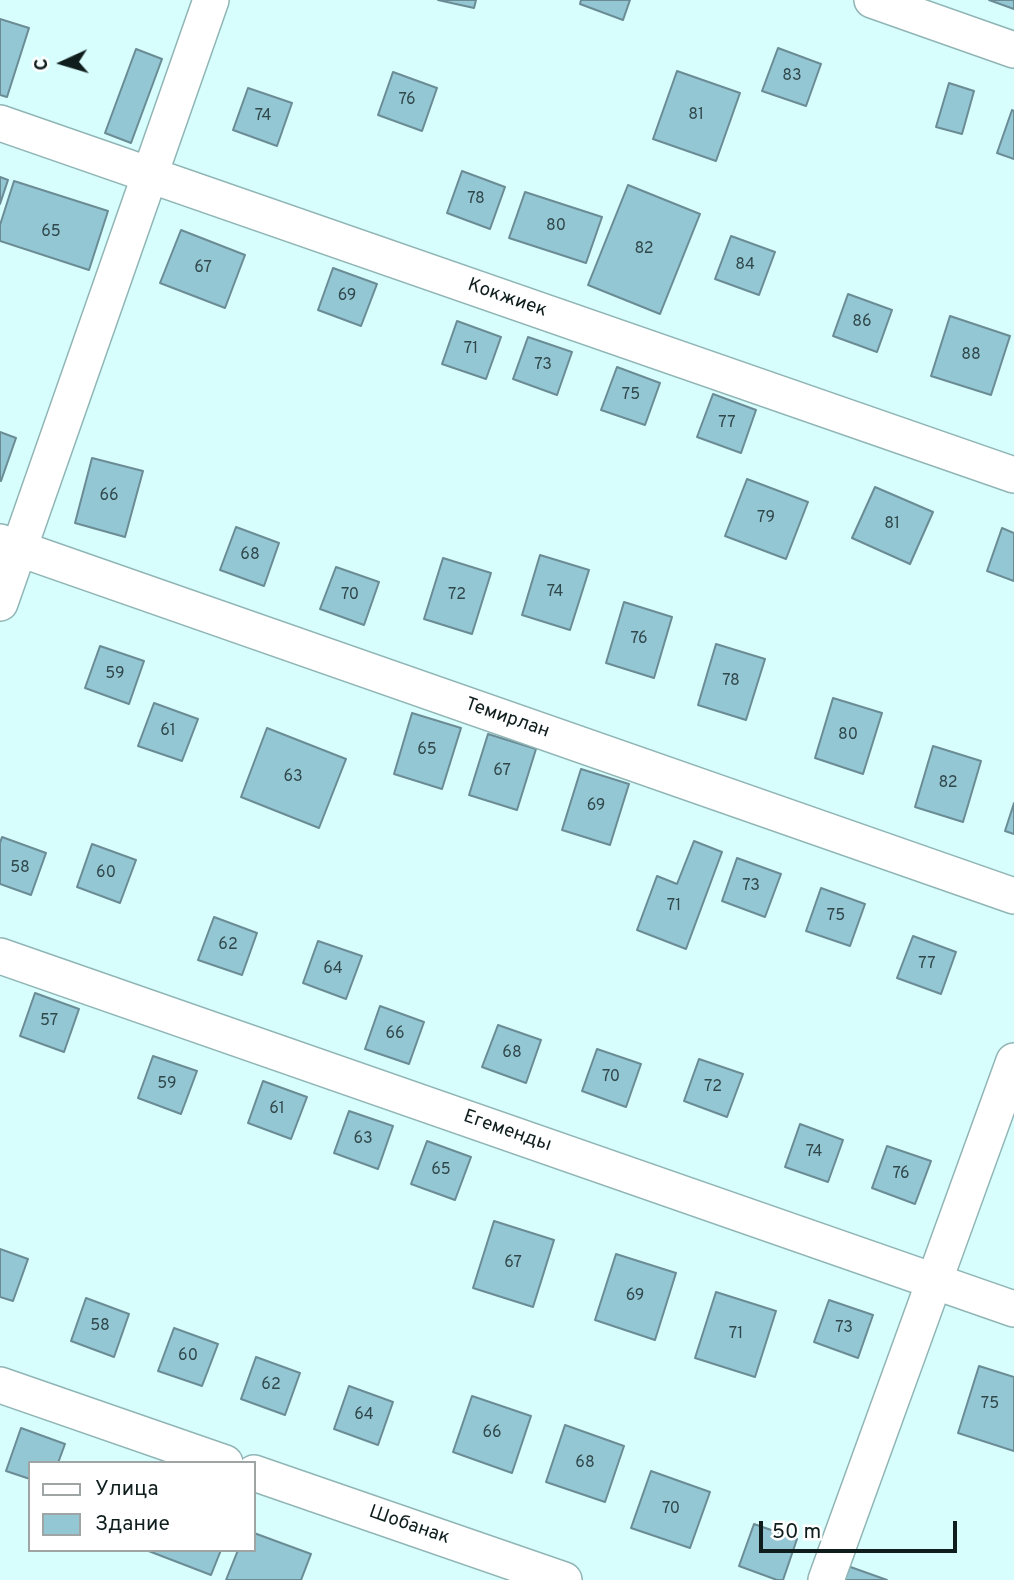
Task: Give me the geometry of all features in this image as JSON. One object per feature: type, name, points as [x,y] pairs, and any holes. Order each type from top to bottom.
[{"type":"street","points":[[0,603],[9,546],[150,175],[211,0]]},
{"type":"street","points":[[872,0],[1014,50]]},
{"type":"street","name":"Кокжиек","points":[[0,123],[1014,475]]},
{"type":"street","name":"Темирлан","points":[[9,546],[1014,896]]},
{"type":"street","name":"Егеменды","points":[[0,956],[1014,1309]]},
{"type":"street","points":[[826,1580],[1014,1061]]},
{"type":"street","points":[[0,1385],[219,1461]]},
{"type":"street","name":"Шобанак","points":[[256,1474],[564,1580]]},
{"type":"building","points":[[438,0],[476,0],[474,8]]},
{"type":"building","points":[[581,0],[630,0],[623,20],[580,4]]},
{"type":"building","points":[[989,0],[1014,0],[1014,9]]},
{"type":"building","points":[[0,19],[29,28],[7,97],[0,95]]},
{"type":"building","points":[[778,48],[821,64],[806,106],[762,91]]},
{"type":"building","points":[[136,49],[162,59],[131,143],[105,133]]},
{"type":"building","points":[[677,71],[740,93],[716,161],[653,139]]},
{"type":"building","points":[[393,72],[437,88],[422,131],[378,115]]},
{"type":"building","points":[[949,83],[974,91],[962,134],[936,127]]},
{"type":"building","points":[[248,88],[292,103],[277,146],[233,130]]},
{"type":"building","points":[[1012,110],[1014,111],[1014,159],[997,153]]},
{"type":"building","points":[[462,171],[505,187],[490,229],[447,213]]},
{"type":"building","points":[[0,177],[8,180],[0,204]]},
{"type":"building","points":[[14,181],[108,211],[89,270],[0,241],[0,225]]},
{"type":"building","points":[[628,185],[700,214],[660,314],[588,285]]},
{"type":"building","points":[[525,192],[602,217],[586,263],[509,238]]},
{"type":"building","points":[[181,230],[245,255],[225,308],[160,283]]},
{"type":"building","points":[[731,236],[775,252],[759,295],[715,279]]},
{"type":"building","points":[[333,268],[377,284],[361,326],[318,310]]},
{"type":"building","points":[[848,294],[892,310],[877,352],[833,336]]},
{"type":"building","points":[[950,316],[1010,336],[991,395],[931,376]]},
{"type":"building","points":[[457,321],[501,337],[486,379],[442,364]]},
{"type":"building","points":[[528,337],[572,352],[557,395],[513,379]]},
{"type":"building","points":[[617,367],[660,383],[645,425],[601,410]]},
{"type":"building","points":[[713,394],[756,410],[741,453],[697,437]]},
{"type":"building","points":[[0,432],[16,438],[1,481],[0,481]]},
{"type":"building","points":[[92,458],[143,471],[125,537],[75,523]]},
{"type":"building","points":[[747,479],[808,502],[786,559],[725,536]]},
{"type":"building","points":[[875,487],[933,512],[910,564],[852,538]]},
{"type":"building","points":[[236,527],[279,543],[264,586],[220,570]]},
{"type":"building","points":[[1002,528],[1014,533],[1014,581],[987,571]]},
{"type":"building","points":[[540,555],[589,570],[570,630],[522,615]]},
{"type":"building","points":[[443,558],[491,573],[472,634],[424,619]]},
{"type":"building","points":[[336,567],[379,582],[364,625],[320,609]]},
{"type":"building","points":[[624,602],[672,617],[654,678],[606,663]]},
{"type":"building","points":[[716,644],[765,659],[746,720],[698,705]]},
{"type":"building","points":[[100,646],[144,661],[129,704],[85,688]]},
{"type":"building","points":[[833,698],[882,713],[863,774],[815,758]]},
{"type":"building","points":[[154,703],[198,719],[182,761],[138,746]]},
{"type":"building","points":[[412,713],[461,728],[442,789],[394,774]]},
{"type":"building","points":[[267,728],[346,759],[319,828],[241,797]]},
{"type":"building","points":[[488,734],[536,749],[517,810],[469,795]]},
{"type":"building","points":[[933,746],[981,761],[963,822],[915,807]]},
{"type":"building","points":[[581,769],[629,784],[610,845],[562,830]]},
{"type":"building","points":[[1014,803],[1014,834],[1005,831]]},
{"type":"building","points":[[2,837],[46,853],[31,895],[0,884]]},
{"type":"building","points":[[694,841],[722,852],[686,949],[637,930],[657,876],[677,884]]},
{"type":"building","points":[[92,844],[136,860],[120,903],[77,887]]},
{"type":"building","points":[[737,858],[781,874],[765,917],[722,901]]},
{"type":"building","points":[[821,888],[865,904],[850,946],[806,931]]},
{"type":"building","points":[[214,917],[257,933],[242,975],[198,960]]},
{"type":"building","points":[[913,936],[956,952],[941,994],[897,978]]},
{"type":"building","points":[[318,941],[362,956],[346,999],[303,983]]},
{"type":"building","points":[[35,993],[79,1009],[64,1052],[20,1036]]},
{"type":"building","points":[[380,1006],[424,1022],[409,1064],[365,1049]]},
{"type":"building","points":[[498,1025],[541,1040],[526,1083],[482,1067]]},
{"type":"building","points":[[597,1049],[641,1064],[626,1107],[582,1091]]},
{"type":"building","points":[[153,1056],[197,1071],[181,1114],[138,1098]]},
{"type":"building","points":[[699,1059],[743,1074],[727,1117],[684,1101]]},
{"type":"building","points":[[263,1081],[307,1097],[291,1139],[248,1123]]},
{"type":"building","points":[[349,1111],[393,1126],[378,1169],[334,1153]]},
{"type":"building","points":[[800,1124],[843,1140],[828,1182],[785,1167]]},
{"type":"building","points":[[427,1141],[471,1157],[455,1200],[411,1184]]},
{"type":"building","points":[[887,1146],[931,1161],[915,1204],[872,1188]]},
{"type":"building","points":[[494,1221],[554,1240],[533,1307],[473,1288]]},
{"type":"building","points":[[0,1249],[28,1259],[13,1301],[0,1297]]},
{"type":"building","points":[[616,1254],[676,1273],[655,1340],[595,1320]]},
{"type":"building","points":[[716,1292],[776,1311],[755,1377],[695,1358]]},
{"type":"building","points":[[86,1298],[129,1314],[114,1357],[71,1341]]},
{"type":"building","points":[[829,1300],[873,1315],[858,1358],[814,1342]]},
{"type":"building","points":[[174,1328],[218,1344],[202,1386],[158,1371]]},
{"type":"building","points":[[256,1357],[300,1373],[285,1415],[241,1399]]},
{"type":"building","points":[[979,1366],[1014,1377],[1014,1451],[958,1433]]},
{"type":"building","points":[[349,1386],[393,1402],[378,1445],[334,1429]]},
{"type":"building","points":[[472,1396],[531,1416],[512,1473],[453,1452]]},
{"type":"building","points":[[565,1425],[624,1446],[605,1502],[546,1482]]},
{"type":"building","points":[[21,1428],[65,1444],[59,1461],[28,1461],[28,1478],[6,1471]]},
{"type":"building","points":[[651,1471],[710,1492],[690,1548],[631,1528]]},
{"type":"building","points":[[754,1524],[797,1539],[783,1580],[739,1566]]},
{"type":"building","points":[[256,1534],[311,1554],[301,1580],[226,1580],[237,1552],[256,1552]]},
{"type":"building","points":[[151,1552],[220,1552],[211,1575]]},
{"type":"building","points":[[842,1564],[887,1580],[837,1580]]}]
